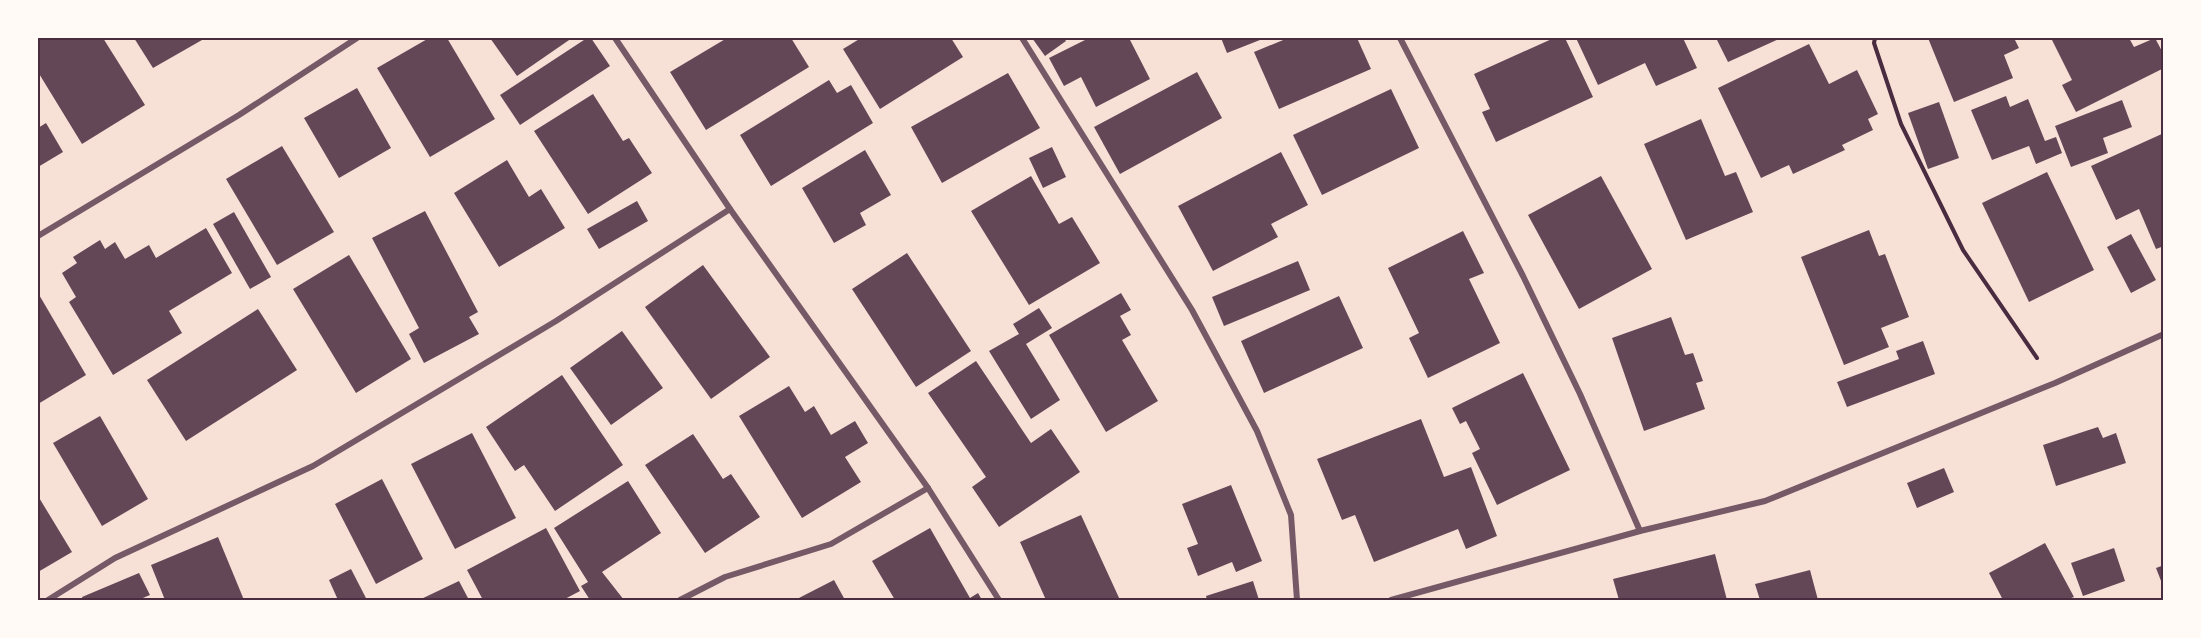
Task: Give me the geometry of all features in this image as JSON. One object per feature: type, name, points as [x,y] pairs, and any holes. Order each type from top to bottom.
[{"type":"street","points":[[38,237],[239,115],[357,38]]},
{"type":"street","points":[[615,38],[730,209],[928,488],[999,600]]},
{"type":"street","points":[[1022,38],[1192,310],[1257,430],[1291,514],[1297,600]]},
{"type":"street","points":[[1400,38],[1523,276],[1640,531]]},
{"type":"street","points":[[48,600],[115,558],[313,466],[556,321],[730,209]]},
{"type":"street","points":[[1391,600],[1640,531],[1765,501],[2055,384],[2163,334]]},
{"type":"street","points":[[680,600],[725,577],[831,544],[928,488]]},
{"type":"path","points":[[1875,38],[1874,43],[1901,124],[1963,250],[2055,384]]},
{"type":"building","points":[[38,38],[103,38],[145,105],[82,144],[38,72]]},
{"type":"building","points":[[134,38],[200,38],[202,40],[153,68]]},
{"type":"building","points":[[429,38],[447,38],[495,119],[430,157],[377,68]]},
{"type":"building","points":[[490,38],[572,38],[517,76]]},
{"type":"building","points":[[587,38],[591,38],[610,66],[520,125],[500,95]]},
{"type":"building","points":[[727,38],[791,38],[809,67],[706,130],[670,72]]},
{"type":"building","points":[[861,38],[951,38],[963,57],[880,109],[843,49]]},
{"type":"building","points":[[1032,38],[1064,38],[1066,41],[1045,56]]},
{"type":"building","points":[[1089,38],[1129,38],[1150,79],[1096,107],[1081,77],[1064,86],[1049,58]]},
{"type":"building","points":[[1221,38],[1265,38],[1227,53]]},
{"type":"building","points":[[1288,38],[1357,38],[1371,69],[1279,109],[1254,52]]},
{"type":"building","points":[[1554,38],[1565,38],[1593,97],[1496,142],[1482,112],[1490,109],[1474,74]]},
{"type":"building","points":[[1576,38],[1683,38],[1697,68],[1656,86],[1645,63],[1598,85]]},
{"type":"building","points":[[1716,38],[1781,38],[1728,62]]},
{"type":"building","points":[[1928,38],[2014,38],[2019,48],[2004,55],[2013,78],[1954,102]]},
{"type":"building","points":[[2051,38],[2129,38],[2134,47],[2155,38],[2164,55],[2164,68],[2076,112],[2062,85],[2072,80]]},
{"type":"building","points":[[1809,44],[1829,84],[1857,70],[1878,114],[1868,119],[1873,130],[1842,145],[1845,150],[1793,174],[1789,165],[1761,178],[1718,88]]},
{"type":"building","points":[[1197,72],[1222,118],[1120,174],[1094,127]]},
{"type":"building","points":[[1008,73],[1040,128],[942,183],[911,127]]},
{"type":"building","points":[[829,80],[837,93],[851,85],[873,123],[771,186],[740,135]]},
{"type":"building","points":[[357,88],[391,148],[339,178],[304,118]]},
{"type":"building","points":[[1391,89],[1419,148],[1322,195],[1293,135]]},
{"type":"building","points":[[593,94],[623,141],[629,138],[652,173],[588,214],[534,131]]},
{"type":"building","points":[[2006,96],[2010,107],[2028,99],[2045,141],[2056,137],[2062,153],[2036,164],[2029,146],[1992,160],[1971,110]]},
{"type":"building","points":[[2122,100],[2132,127],[2103,138],[2108,153],[2071,167],[2055,126]]},
{"type":"building","points":[[1939,102],[1959,158],[1928,169],[1908,113]]},
{"type":"building","points":[[1701,119],[1725,176],[1736,172],[1753,212],[1686,240],[1644,144]]},
{"type":"building","points":[[46,123],[63,152],[38,167],[38,128]]},
{"type":"building","points":[[2164,133],[2164,246],[2156,249],[2139,209],[2116,220],[2091,166]]},
{"type":"building","points":[[282,146],[334,232],[277,265],[226,179]]},
{"type":"building","points":[[1052,147],[1066,177],[1043,188],[1029,158]]},
{"type":"building","points":[[865,150],[891,195],[860,213],[866,225],[834,243],[802,188]]},
{"type":"building","points":[[1281,152],[1308,205],[1271,224],[1278,237],[1213,271],[1178,206]]},
{"type":"building","points":[[507,160],[529,197],[541,189],[565,228],[499,267],[454,193]]},
{"type":"building","points":[[2047,172],[2094,270],[2029,302],[1982,203]]},
{"type":"building","points":[[1031,176],[1059,224],[1072,217],[1100,263],[1029,305],[971,211]]},
{"type":"building","points":[[1601,176],[1652,269],[1579,309],[1528,215]]},
{"type":"building","points":[[637,201],[648,221],[599,249],[587,229]]},
{"type":"building","points":[[425,211],[478,312],[469,317],[479,334],[424,363],[409,334],[419,328],[372,238]]},
{"type":"building","points":[[234,212],[271,277],[250,289],[213,224]]},
{"type":"building","points":[[206,228],[232,273],[169,311],[182,333],[113,375],[69,302],[76,297],[62,273],[77,263],[73,257],[100,240],[105,249],[115,242],[125,259],[149,245],[156,258]]},
{"type":"building","points":[[1869,230],[1879,256],[1885,254],[1909,317],[1881,328],[1889,347],[1844,365],[1801,257]]},
{"type":"building","points":[[1463,231],[1484,273],[1469,279],[1500,343],[1428,378],[1409,338],[1419,333],[1388,268]]},
{"type":"building","points":[[2131,234],[2156,280],[2131,293],[2107,247]]},
{"type":"building","points":[[907,253],[971,351],[916,387],[852,289]]},
{"type":"building","points":[[349,255],[411,359],[356,393],[293,289]]},
{"type":"building","points":[[1298,261],[1310,290],[1224,326],[1212,297]]},
{"type":"building","points":[[703,265],[770,357],[711,399],[645,307]]},
{"type":"building","points":[[38,293],[86,375],[38,404]]},
{"type":"building","points":[[1121,293],[1131,310],[1120,316],[1131,335],[1122,340],[1158,401],[1106,432],[1049,335]]},
{"type":"building","points":[[1339,296],[1363,348],[1264,393],[1241,341]]},
{"type":"building","points":[[1039,308],[1052,328],[1026,344],[1060,400],[1031,419],[989,351],[1019,334],[1013,324]]},
{"type":"building","points":[[258,309],[297,370],[186,441],[147,380]]},
{"type":"building","points":[[1671,317],[1685,355],[1693,353],[1703,381],[1696,383],[1705,409],[1644,431],[1612,338]]},
{"type":"building","points":[[622,331],[663,388],[611,425],[570,368]]},
{"type":"building","points":[[1923,341],[1935,374],[1847,407],[1837,382],[1899,359],[1896,351]]},
{"type":"building","points":[[976,361],[1031,443],[1051,429],[1080,472],[999,527],[972,487],[986,477],[928,393]]},
{"type":"building","points":[[1523,373],[1570,470],[1497,505],[1472,453],[1480,449],[1466,421],[1460,424],[1452,408]]},
{"type":"building","points":[[562,375],[623,465],[555,511],[524,465],[515,471],[486,427]]},
{"type":"building","points":[[789,386],[805,412],[814,406],[831,435],[855,421],[868,443],[845,457],[861,482],[802,518],[739,416]]},
{"type":"building","points":[[100,416],[148,499],[102,526],[53,443]]},
{"type":"building","points":[[1421,419],[1444,477],[1471,467],[1497,536],[1466,549],[1458,529],[1374,562],[1355,515],[1342,520],[1317,459]]},
{"type":"building","points":[[2098,427],[2103,438],[2116,433],[2126,463],[2056,486],[2043,445]]},
{"type":"building","points":[[472,433],[516,518],[455,549],[411,464]]},
{"type":"building","points":[[693,434],[723,479],[731,474],[760,517],[705,553],[645,465]]},
{"type":"building","points":[[1944,468],[1954,492],[1917,508],[1907,483]]},
{"type":"building","points":[[382,479],[423,559],[376,584],[335,504]]},
{"type":"building","points":[[628,481],[661,533],[602,572],[624,600],[590,600],[581,586],[588,582],[554,528]]},
{"type":"building","points":[[1231,485],[1262,561],[1236,572],[1232,562],[1198,576],[1187,548],[1198,544],[1182,504]]},
{"type":"building","points":[[38,496],[72,552],[38,572]]},
{"type":"building","points":[[1081,515],[1120,600],[1046,600],[1020,542]]},
{"type":"building","points":[[546,528],[580,591],[563,600],[483,600],[467,570]]},
{"type":"building","points":[[930,528],[970,598],[978,593],[982,600],[895,600],[872,561]]},
{"type":"building","points":[[218,537],[244,600],[165,600],[151,565]]},
{"type":"building","points":[[2045,543],[2074,597],[2066,600],[2003,600],[1989,573]]},
{"type":"building","points":[[2114,548],[2125,581],[2083,596],[2071,563]]},
{"type":"building","points":[[1715,554],[1727,600],[1619,600],[1613,579]]},
{"type":"building","points":[[2164,565],[2164,586],[2163,586],[2156,568]]},
{"type":"building","points":[[351,569],[367,600],[338,600],[329,580]]},
{"type":"building","points":[[1810,570],[1818,600],[1760,600],[1755,584]]},
{"type":"building","points":[[139,573],[150,595],[138,600],[83,600],[82,597]]},
{"type":"building","points":[[834,580],[845,600],[795,600]]},
{"type":"building","points":[[459,581],[469,600],[419,600]]},
{"type":"building","points":[[1253,581],[1259,600],[1207,600],[1206,596]]}]
